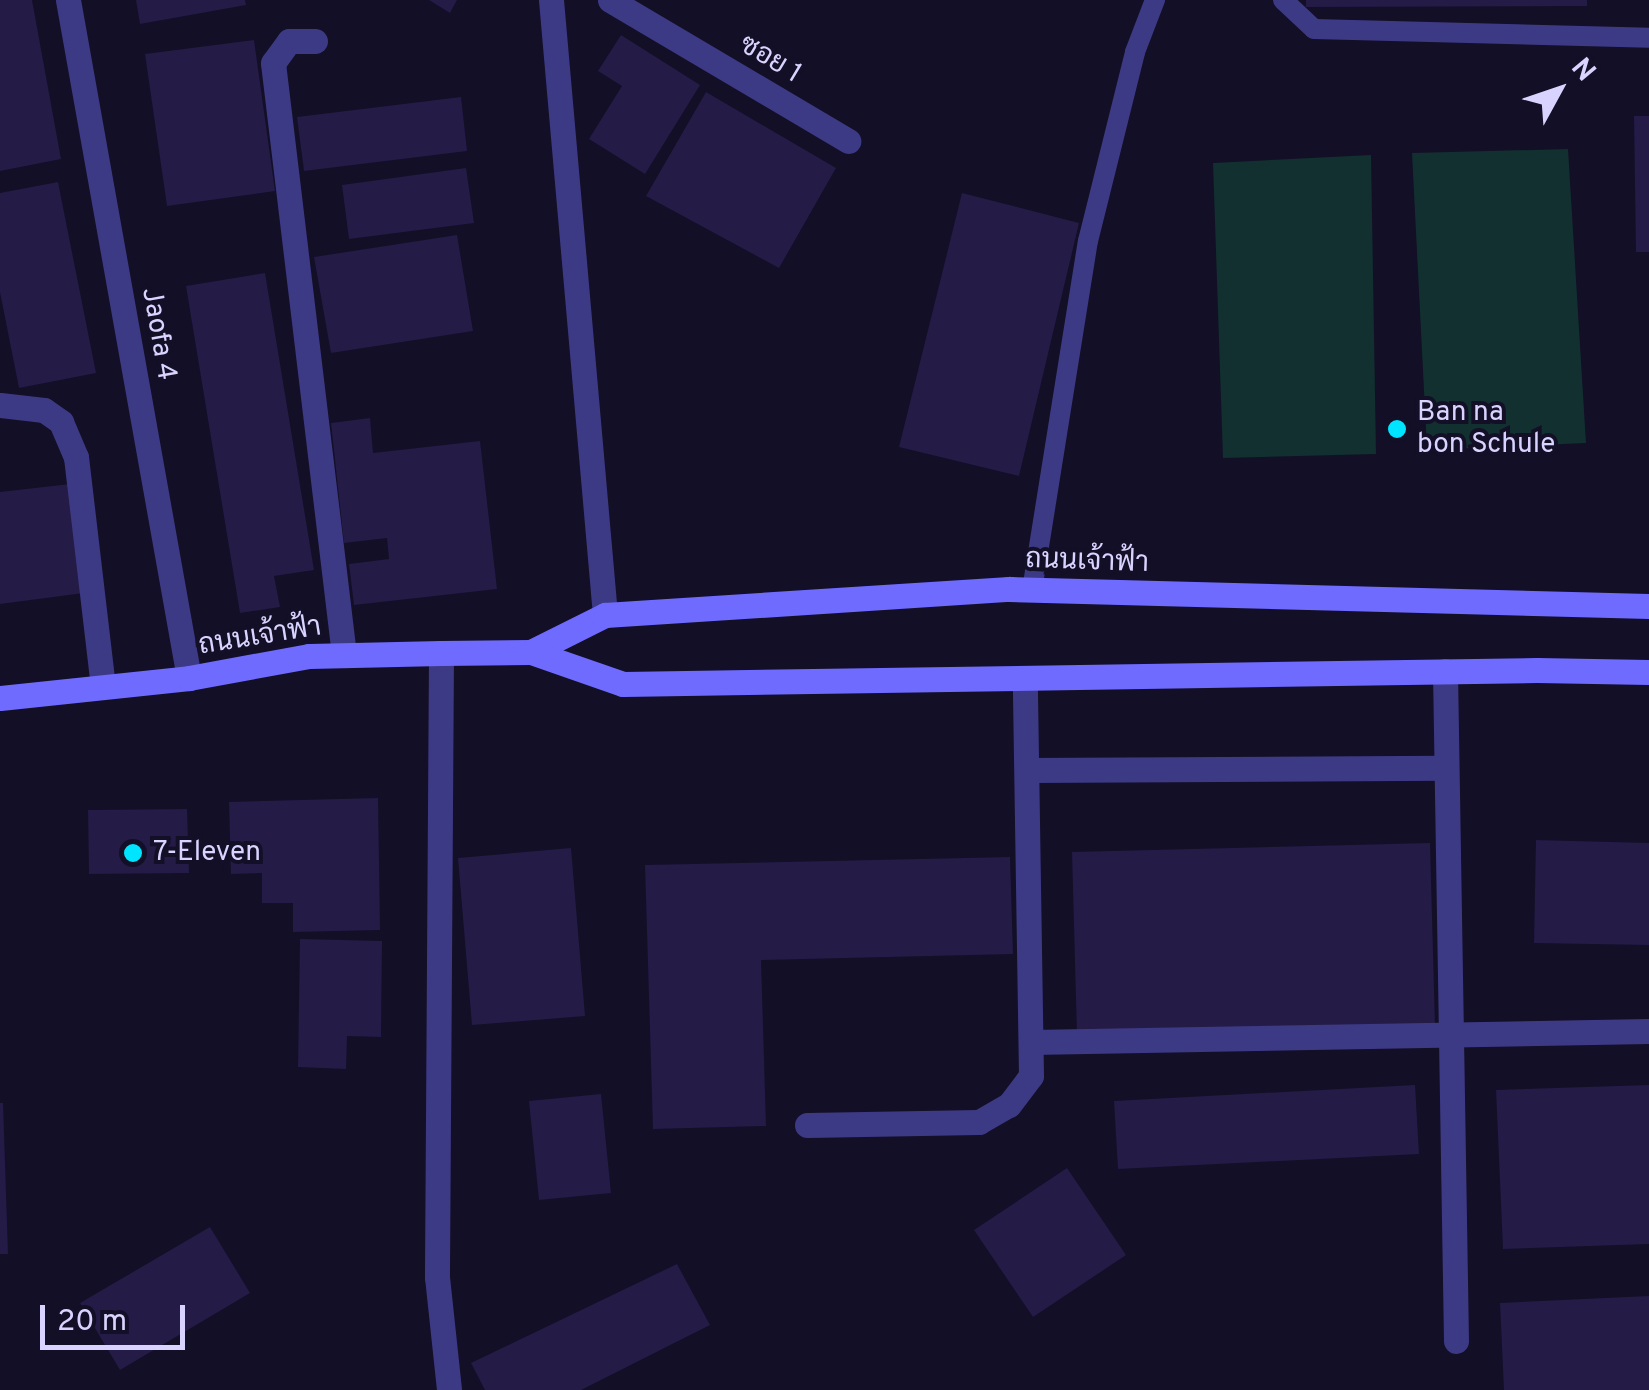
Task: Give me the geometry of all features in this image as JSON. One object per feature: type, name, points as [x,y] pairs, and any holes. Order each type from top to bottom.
[{"type":"main road","name":"ถนนเจ้าฟ้า","points":[[531,652],[605,616],[1032,590],[1649,606]]},
{"type":"main road","name":"ถนนเจ้าฟ้า","points":[[0,698],[189,678],[309,656],[441,653],[531,652],[623,684],[1446,671],[1649,672]]},
{"type":"street","name":"Jaofa 4","points":[[68,0],[189,678]]},
{"type":"street","points":[[551,0],[605,616]]},
{"type":"street","name":"ซอย 1","points":[[610,0],[848,142]]},
{"type":"street","points":[[315,40],[289,41],[273,63],[344,655]]},
{"type":"street","points":[[0,405],[44,410],[62,422],[76,456],[103,686]]},
{"type":"street","points":[[441,653],[437,1277],[448,1390]]},
{"type":"street","points":[[1446,671],[1456,1340]]},
{"type":"street","points":[[807,1125],[979,1122],[1009,1105],[1031,1076],[1025,678]]},
{"type":"street","points":[[1027,770],[1446,768]]},
{"type":"street","points":[[1031,1042],[1649,1031]]},
{"type":"lane","points":[[1032,590],[1088,241],[1135,52],[1156,0]]},
{"type":"lane","points":[[1284,0],[1314,29],[1649,38]]},
{"type":"green space","points":[[1568,149],[1586,443],[1427,450],[1412,153]]},
{"type":"green space","points":[[1371,155],[1376,454],[1223,458],[1213,163]]},
{"type":"building","points":[[0,0],[32,0],[61,159],[0,171]]},
{"type":"building","points":[[136,0],[245,0],[246,5],[140,24]]},
{"type":"building","points":[[429,0],[457,0],[450,13]]},
{"type":"building","points":[[1306,0],[1587,0],[1587,6],[1306,7]]},
{"type":"building","points":[[621,35],[700,85],[645,174],[589,139],[622,86],[598,71]]},
{"type":"building","points":[[254,40],[275,191],[167,206],[145,54]]},
{"type":"building","points":[[706,92],[836,168],[779,268],[646,196]]},
{"type":"building","points":[[461,97],[467,151],[304,171],[297,117]]},
{"type":"building","points":[[1634,116],[1649,116],[1649,252],[1636,252]]},
{"type":"building","points":[[466,168],[474,223],[349,239],[342,185]]},
{"type":"building","points":[[58,182],[96,373],[19,388],[0,292],[0,193]]},
{"type":"building","points":[[962,193],[1079,223],[1019,476],[899,447]]},
{"type":"building","points":[[457,235],[473,331],[331,353],[314,257]]},
{"type":"building","points":[[265,273],[314,570],[274,576],[280,607],[240,613],[186,286]]},
{"type":"building","points":[[370,418],[373,453],[480,441],[497,589],[354,605],[349,564],[389,559],[387,538],[344,543],[331,423]]},
{"type":"building","points":[[70,484],[84,593],[0,604],[0,492]]},
{"type":"building","points":[[378,798],[380,930],[293,932],[293,903],[262,903],[262,873],[231,874],[229,802]]},
{"type":"building","points":[[187,809],[189,873],[89,874],[88,810]]},
{"type":"building","points":[[1536,840],[1649,843],[1649,945],[1534,943]]},
{"type":"building","points":[[1430,843],[1435,1026],[1077,1035],[1072,852]]},
{"type":"building","points":[[571,848],[585,1016],[472,1025],[458,858]]},
{"type":"building","points":[[1010,857],[1013,954],[761,960],[766,1126],[653,1129],[645,865]]},
{"type":"building","points":[[300,939],[382,941],[381,1037],[347,1036],[346,1069],[298,1067]]},
{"type":"building","points":[[1415,1085],[1419,1154],[1118,1169],[1114,1101]]},
{"type":"building","points":[[1649,1085],[1649,1244],[1503,1249],[1496,1090]]},
{"type":"building","points":[[601,1094],[611,1193],[539,1200],[529,1101]]},
{"type":"building","points":[[3,1103],[8,1254],[0,1254]]},
{"type":"building","points":[[1067,1168],[1126,1255],[1033,1317],[974,1230]]},
{"type":"building","points":[[210,1227],[250,1293],[120,1370],[80,1303]]},
{"type":"building","points":[[677,1264],[710,1325],[581,1390],[485,1390],[471,1363]]},
{"type":"building","points":[[1649,1296],[1649,1390],[1504,1390],[1500,1303]]},
{"type":"place","name":"Ban na bon Schule","points":[[1397,429]]},
{"type":"place","name":"7-Eleven","points":[[133,853]]}]
